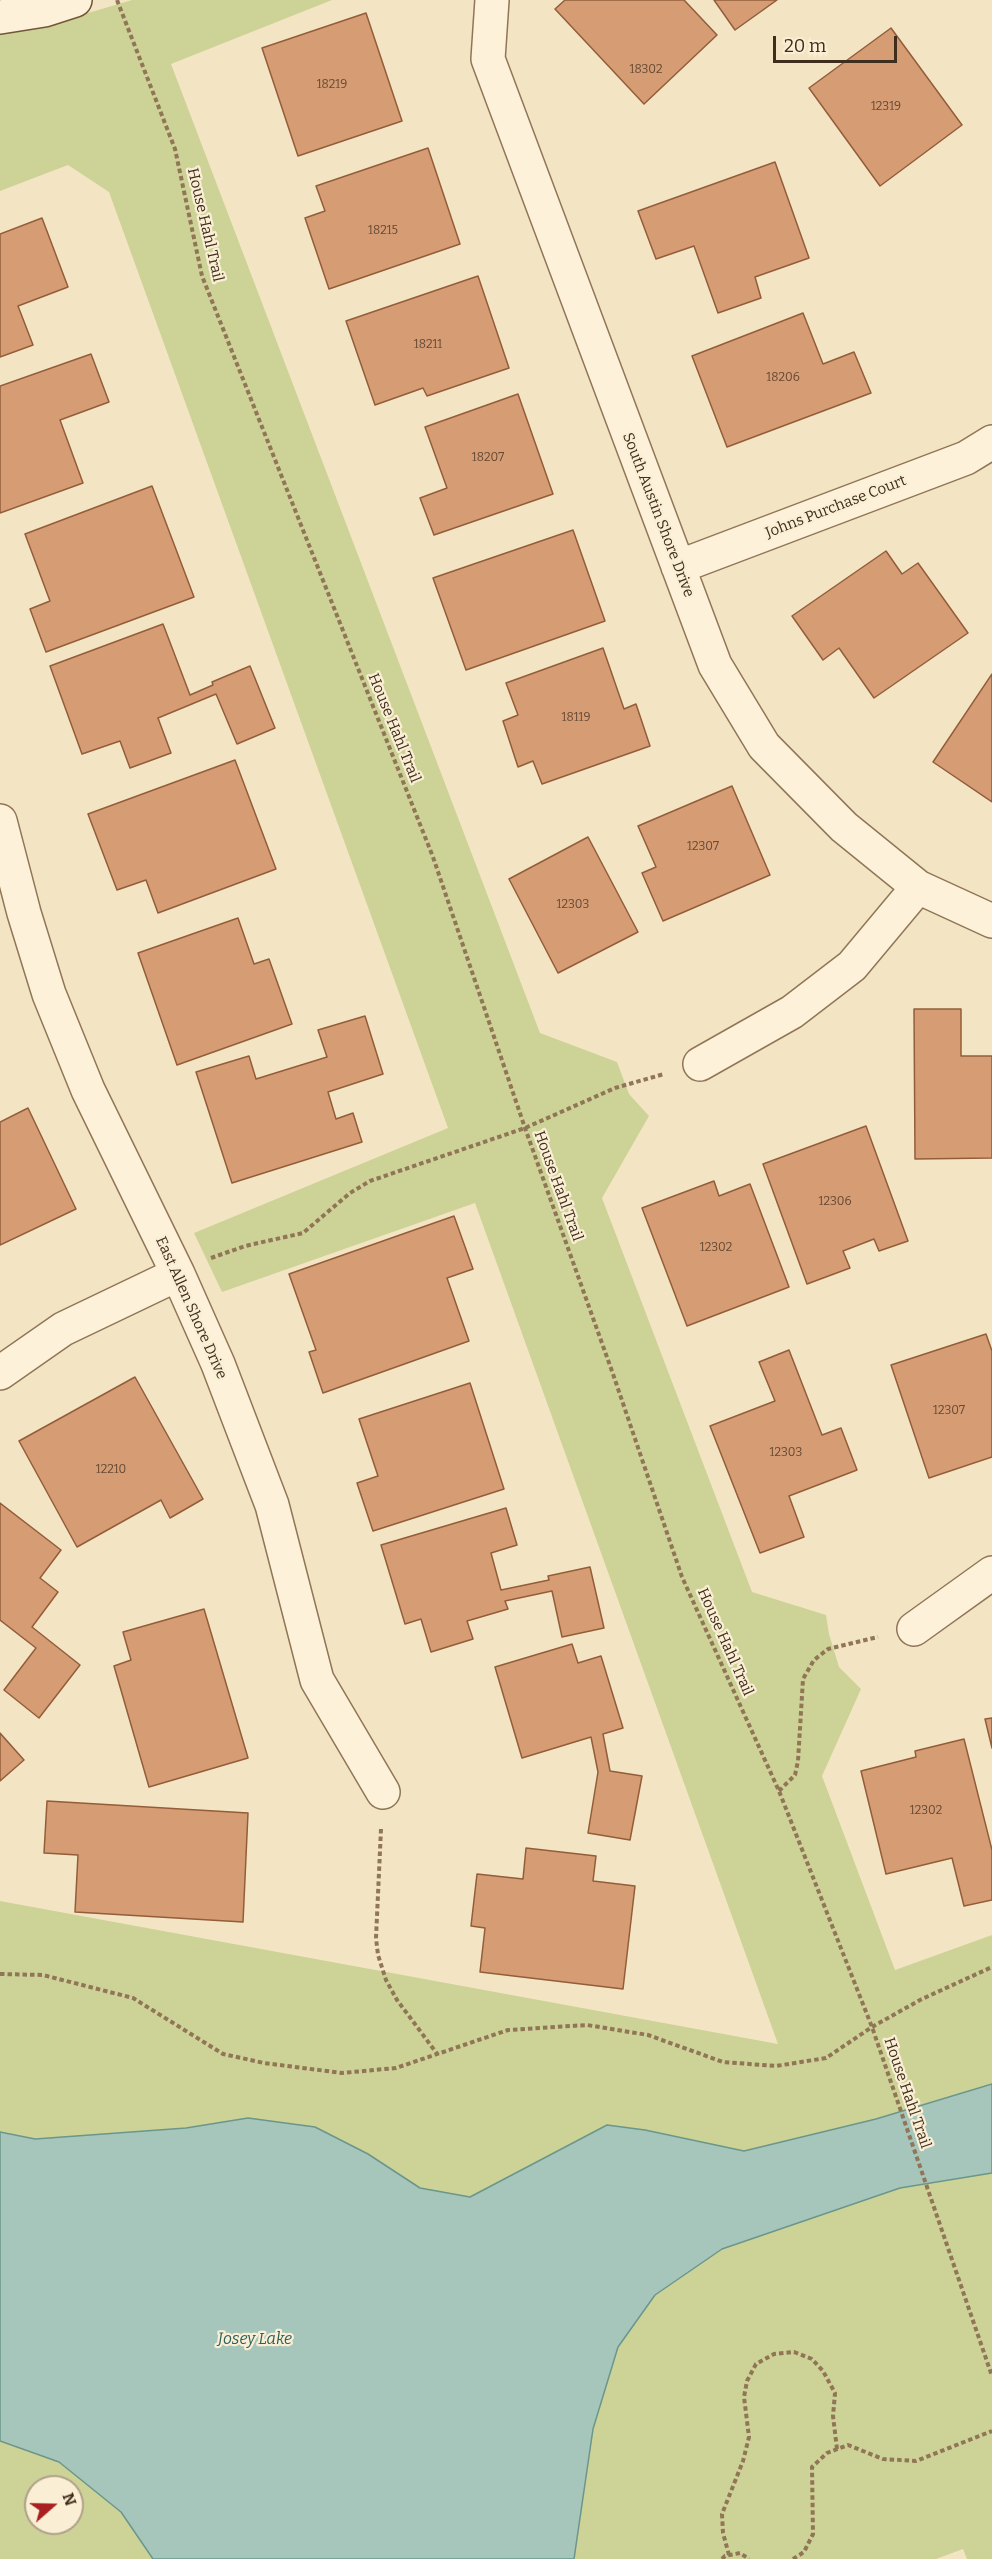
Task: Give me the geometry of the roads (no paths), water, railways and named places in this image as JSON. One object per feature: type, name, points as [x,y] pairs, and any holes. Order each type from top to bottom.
[{"type":"street","points":[[0,17],[44,10],[75,0]]},
{"type":"street","name":"South Austin Shore Drive","points":[[492,0],[488,59],[715,665],[764,746],[844,827],[918,887],[992,921]]},
{"type":"street","name":"Johns Purchase Court","points":[[678,567],[966,458],[992,442]]},
{"type":"street","name":"East Allen Shore Drive","points":[[0,821],[24,913],[49,994],[88,1090],[178,1274],[218,1364],[272,1504],[317,1680],[383,1792]]},
{"type":"street","points":[[700,1064],[792,1012],[852,966],[918,887]]},
{"type":"street","points":[[0,1373],[63,1329],[178,1274]]},
{"type":"street","points":[[914,1629],[992,1573]]},
{"type":"water","name":"Josey Lake","points":[[992,2084],[992,2173],[900,2188],[722,2249],[655,2295],[618,2347],[593,2429],[574,2559],[153,2559],[121,2512],[84,2482],[84,2475],[75,2475],[59,2462],[0,2441],[0,2132],[35,2139],[186,2128],[248,2118],[315,2127],[368,2154],[420,2188],[470,2197],[607,2125],[645,2130],[744,2151],[876,2119]]}]
